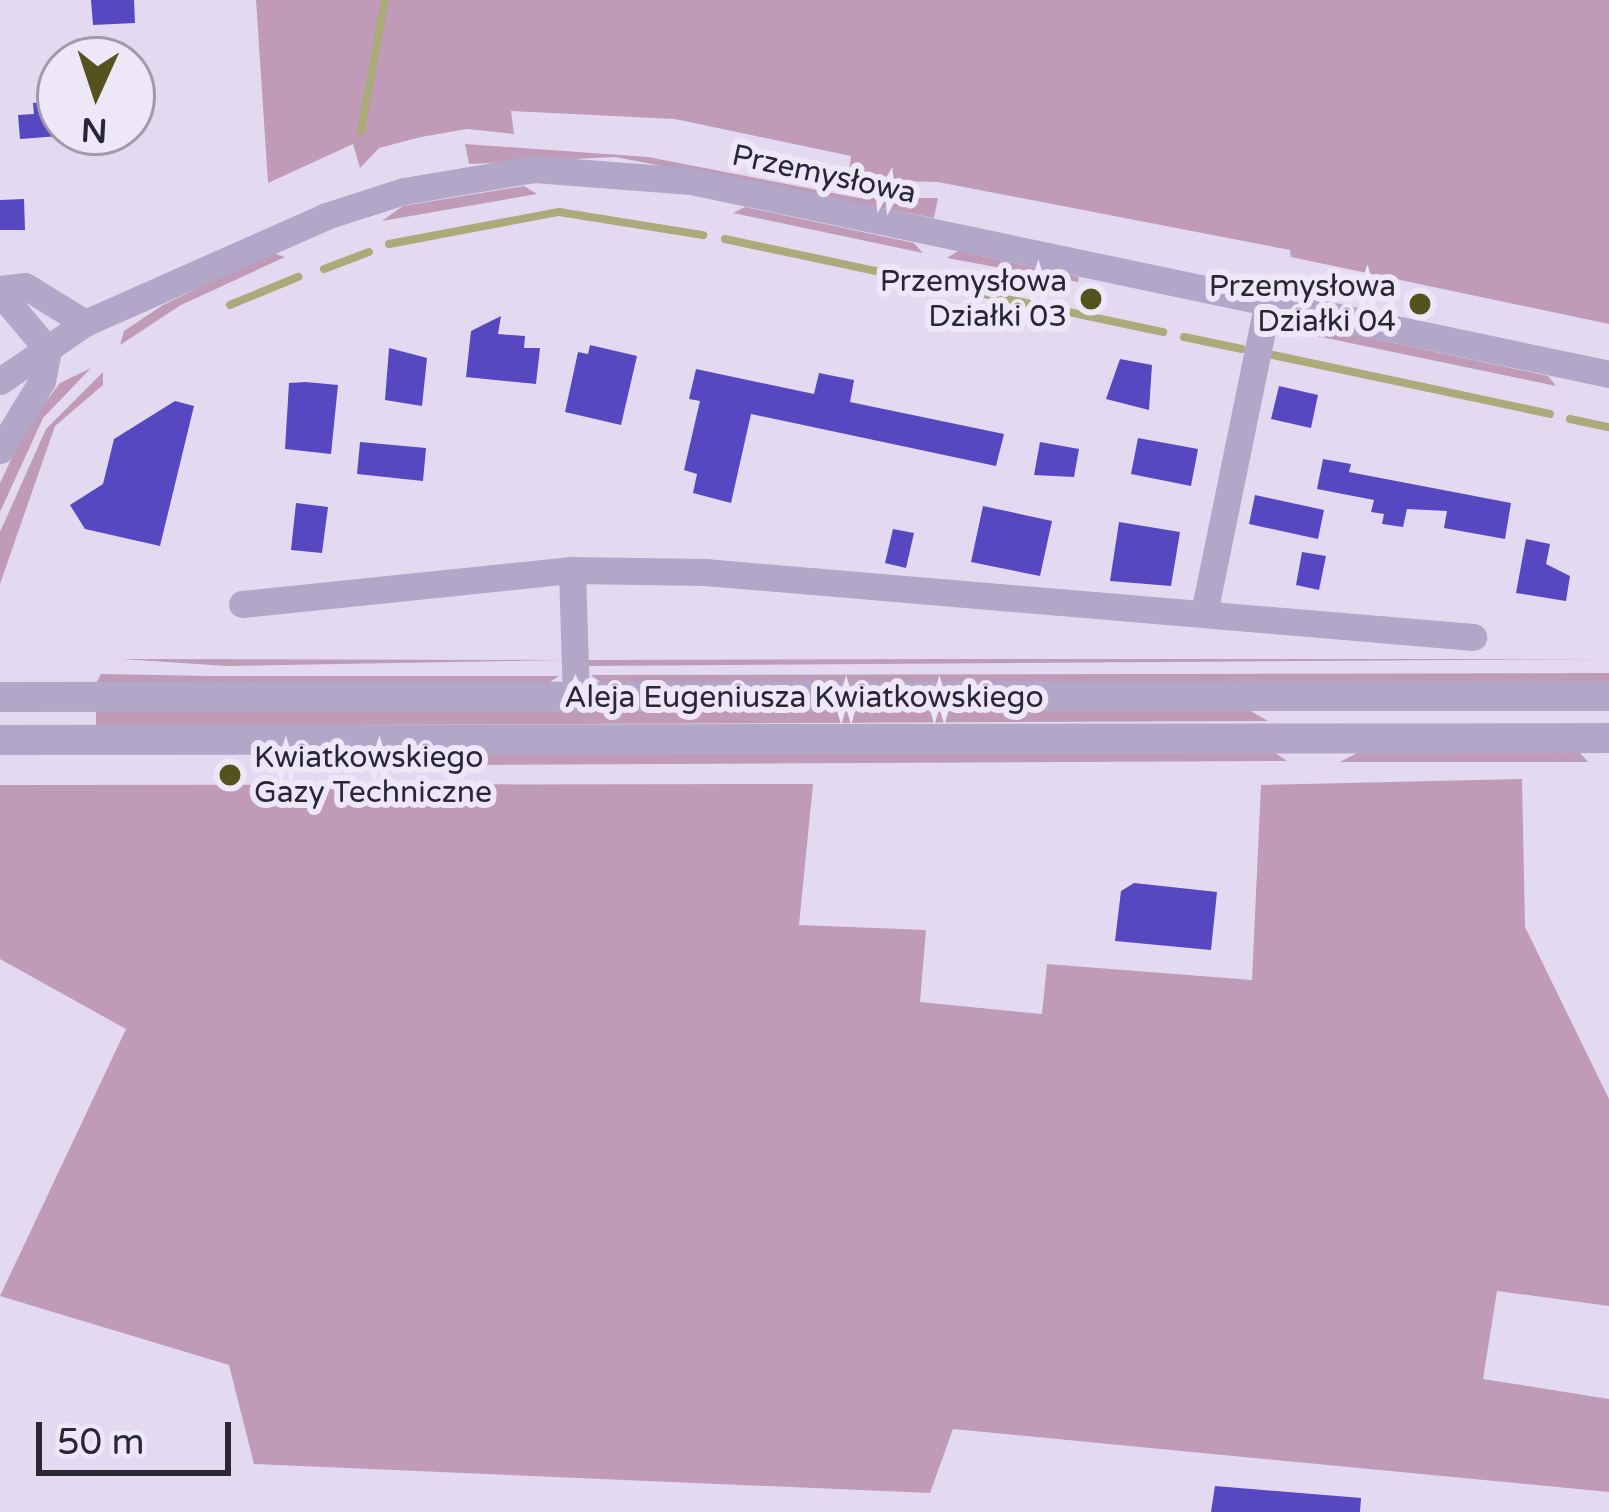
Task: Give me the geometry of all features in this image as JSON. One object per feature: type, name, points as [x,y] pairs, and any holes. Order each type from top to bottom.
[{"type":"street","name":"Przemysłowa","points":[[0,381],[21,360],[48,350],[86,323],[344,210],[404,191],[534,170],[691,181],[1609,374]]},
{"type":"street","points":[[0,450],[42,381],[48,350],[0,291],[25,286],[86,323]]},
{"type":"street","points":[[1204,613],[1268,302]]},
{"type":"street","points":[[572,570],[576,699]]},
{"type":"street","points":[[242,604],[572,570],[705,572],[1473,638]]},
{"type":"street","points":[[0,686],[39,697]]},
{"type":"street","name":"Aleja Eugeniusza Kwiatkowskiego","points":[[0,697],[1609,697]]},
{"type":"street","name":"Aleja Eugeniusza Kwiatkowskiego","points":[[0,740],[1609,738]]},
{"type":"shaded area","points":[[256,0],[1609,0],[1609,324],[1291,257],[1290,250],[938,182],[848,180],[851,156],[675,119],[511,111],[514,134],[467,129],[421,137],[379,148],[360,168],[353,144],[268,183]]},
{"type":"shaded area","points":[[465,144],[648,157],[859,198],[938,198],[934,218],[615,157],[469,164]]},
{"type":"shaded area","points":[[524,186],[537,194],[382,221],[403,206]]},
{"type":"shaded area","points":[[745,207],[914,243],[923,253],[733,213]]},
{"type":"shaded area","points":[[958,251],[1079,277],[1078,282],[947,258]]},
{"type":"shaded area","points":[[272,253],[285,257],[181,305],[120,345],[124,331],[163,305]]},
{"type":"shaded area","points":[[1305,324],[1548,376],[1556,386],[1307,334]]},
{"type":"shaded area","points":[[91,368],[43,418],[0,512],[0,483],[26,428],[60,383]]},
{"type":"shaded area","points":[[103,372],[103,385],[55,426],[0,584],[0,532],[46,429]]},
{"type":"shaded area","points":[[121,659],[565,660],[228,666]]},
{"type":"shaded area","points":[[951,659],[1609,659],[586,666],[585,660]]},
{"type":"shaded area","points":[[1609,673],[1609,682],[603,684],[591,675]]},
{"type":"shaded area","points":[[101,674],[559,676],[547,684],[96,683]]},
{"type":"shaded area","points":[[1249,710],[1268,721],[96,726],[96,711]]},
{"type":"shaded area","points":[[1275,753],[1287,761],[274,766],[330,754]]},
{"type":"shaded area","points":[[1357,753],[1580,753],[1588,762],[1340,762]]},
{"type":"shaded area","points":[[1522,779],[1525,927],[1609,1099],[1609,1306],[1497,1291],[1483,1379],[1609,1399],[1609,1492],[953,1429],[930,1493],[254,1464],[229,1365],[0,1296],[126,1029],[0,959],[0,785],[813,784],[799,925],[926,930],[920,1002],[1042,1014],[1047,964],[1252,980],[1261,785]]},
{"type":"building","points":[[91,0],[134,0],[135,23],[93,25]]},
{"type":"building","points":[[36,103],[36,138],[20,139],[18,115],[34,114]]},
{"type":"building","points":[[24,199],[25,230],[0,230],[0,200]]},
{"type":"building","points":[[501,316],[498,334],[525,336],[524,348],[540,348],[536,384],[466,377],[471,331]]},
{"type":"building","points":[[590,345],[637,356],[621,425],[565,412],[578,352],[588,354]]},
{"type":"building","points":[[389,348],[427,358],[422,406],[385,400]]},
{"type":"building","points":[[1120,359],[1152,365],[1149,410],[1106,399]]},
{"type":"building","points":[[696,369],[814,394],[819,373],[854,380],[850,402],[1004,434],[996,466],[751,414],[731,503],[693,493],[697,474],[684,470],[700,401],[689,399]]},
{"type":"building","points":[[289,383],[338,385],[331,454],[285,449]]},
{"type":"building","points":[[1279,386],[1318,395],[1311,428],[1271,419]]},
{"type":"building","points":[[175,401],[194,406],[160,546],[85,529],[70,505],[103,484],[114,439]]},
{"type":"building","points":[[1138,438],[1198,449],[1191,486],[1131,474]]},
{"type":"building","points":[[360,442],[426,448],[423,481],[357,474]]},
{"type":"building","points":[[1040,442],[1079,449],[1074,477],[1034,475]]},
{"type":"building","points":[[1323,459],[1351,464],[1349,472],[1511,503],[1505,539],[1444,528],[1447,511],[1407,509],[1403,527],[1382,524],[1384,514],[1371,512],[1374,500],[1317,489]]},
{"type":"building","points":[[1255,495],[1324,510],[1318,539],[1249,524]]},
{"type":"building","points":[[296,503],[328,507],[322,553],[291,550]]},
{"type":"building","points":[[983,506],[1052,521],[1040,576],[971,562]]},
{"type":"building","points":[[1119,522],[1180,532],[1171,586],[1110,581]]},
{"type":"building","points":[[893,529],[914,533],[906,568],[885,563]]},
{"type":"building","points":[[1526,539],[1550,544],[1546,564],[1570,576],[1566,601],[1516,593]]},
{"type":"building","points":[[1302,552],[1326,556],[1319,590],[1296,585]]},
{"type":"building","points":[[1134,883],[1217,892],[1211,950],[1115,941],[1121,891]]},
{"type":"building","points":[[1215,1486],[1361,1498],[1360,1512],[1211,1512]]},
{"type":"waterway","points":[[361,131],[385,0]]},
{"type":"waterway","points":[[389,244],[559,212],[703,235]]},
{"type":"waterway","points":[[725,239],[1163,332]]},
{"type":"waterway","points":[[324,269],[369,252]]},
{"type":"waterway","points":[[230,305],[298,277]]},
{"type":"waterway","points":[[1184,337],[1242,349]]},
{"type":"waterway","points":[[1273,355],[1550,414]]},
{"type":"waterway","points":[[1570,419],[1609,427]]},
{"type":"place","name":"Przemysłowa Działki 03","points":[[1091,299]]},
{"type":"place","name":"Przemysłowa Działki 04","points":[[1420,304]]},
{"type":"place","name":"Kwiatkowskiego Gazy Techniczne","points":[[230,775]]}]
